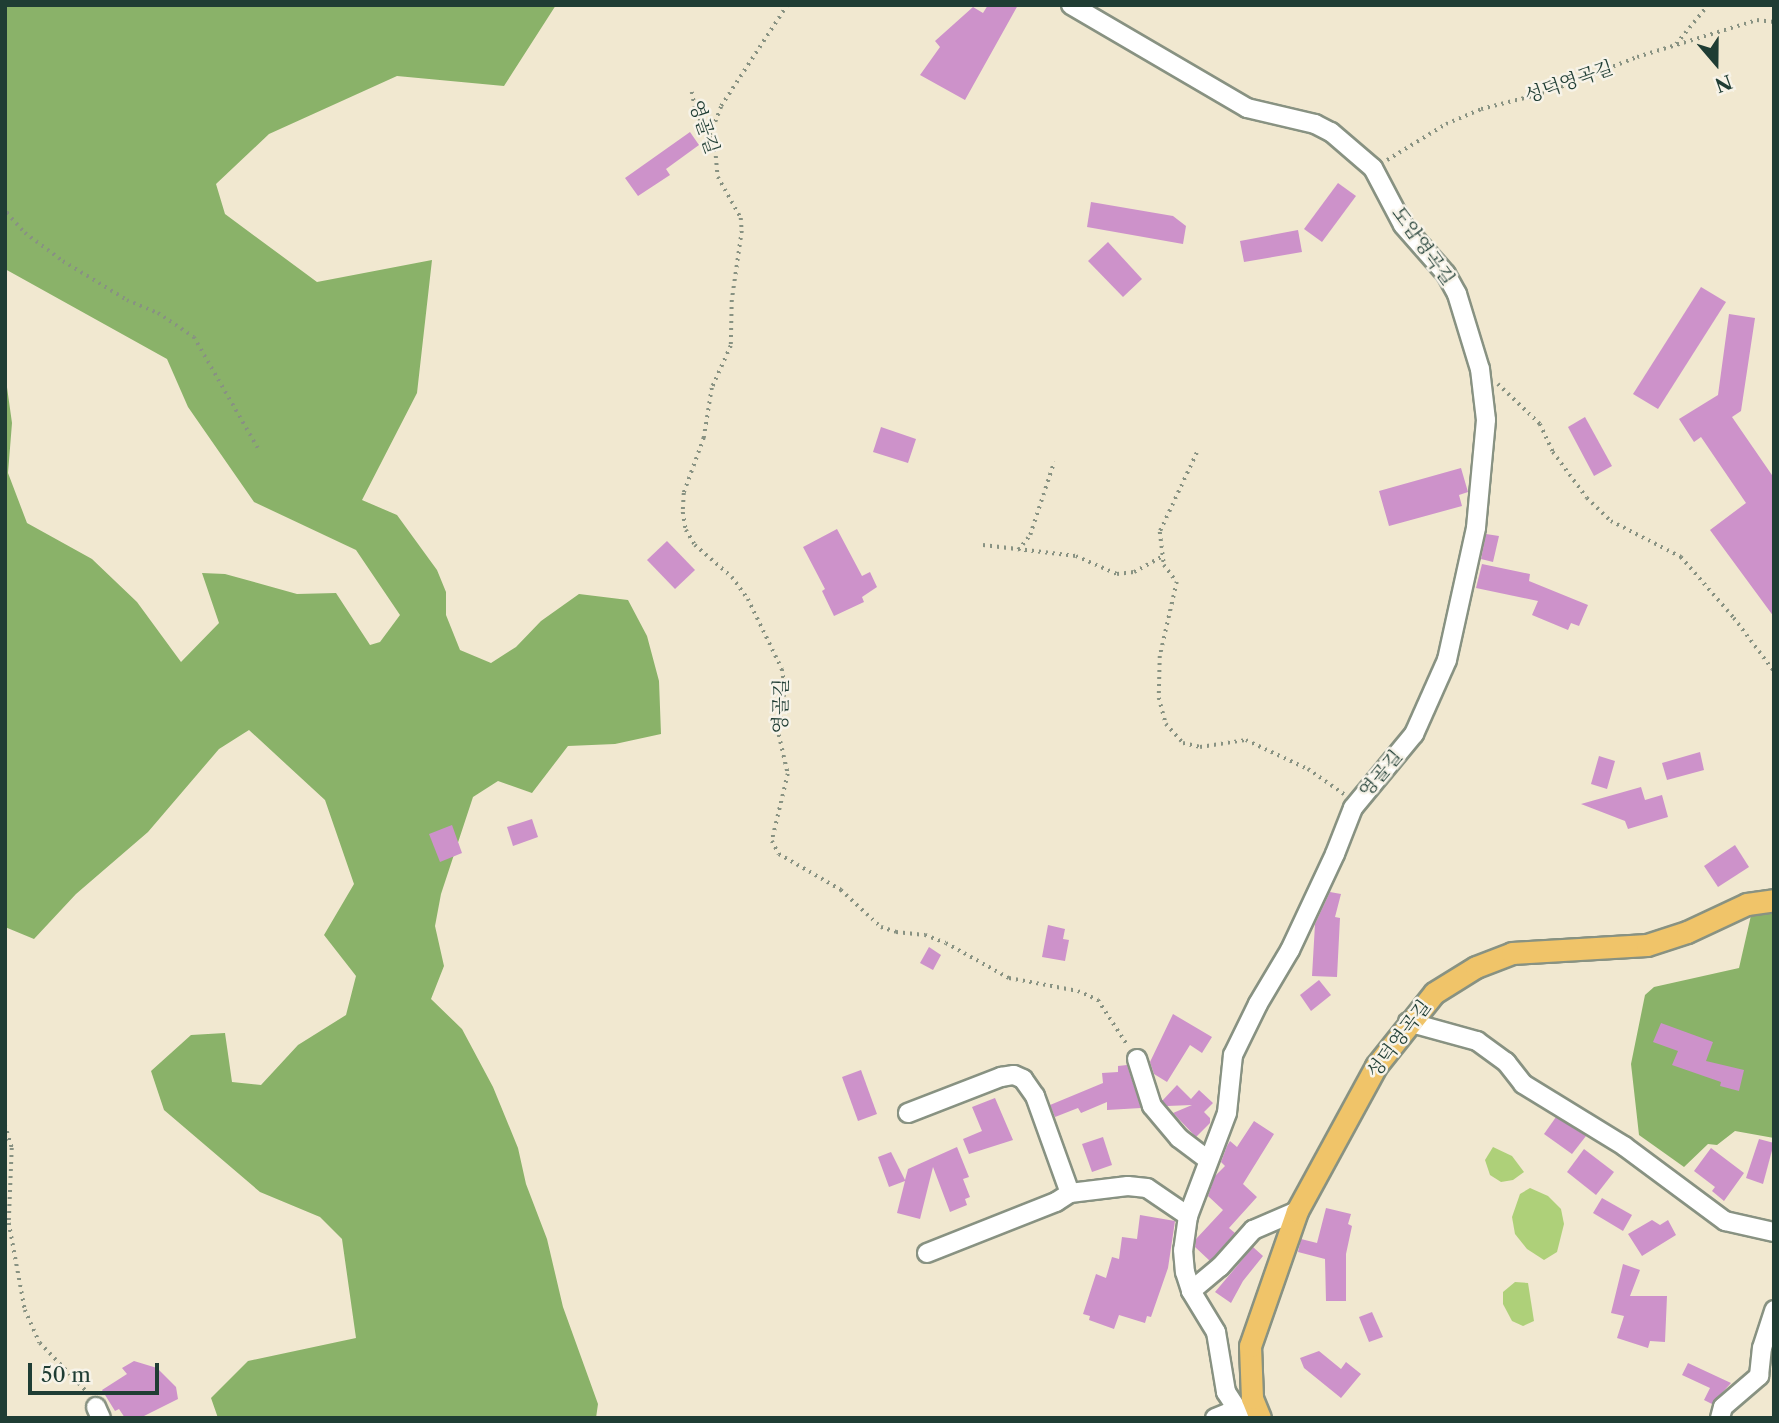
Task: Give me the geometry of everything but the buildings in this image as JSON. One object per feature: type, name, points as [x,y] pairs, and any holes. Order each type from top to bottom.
[{"type":"main road","name":"성덕영곡길","points":[[1258,1418],[1252,1398],[1250,1346],[1297,1211],[1376,1066],[1408,1022],[1434,993],[1476,967],[1512,954],[1647,945],[1687,932],[1747,904],[1774,900]]},
{"type":"street","name":"도암영곡길","points":[[1071,5],[1247,108],[1315,124],[1331,132],[1373,168],[1403,225],[1446,274],[1457,294],[1480,369]]},
{"type":"street","name":"영골길","points":[[1237,1409],[1226,1392],[1216,1332],[1191,1291],[1183,1250],[1188,1216],[1207,1159],[1227,1113],[1233,1055],[1290,950],[1335,854],[1353,808],[1414,734],[1447,660],[1476,528],[1486,420],[1480,369]]},
{"type":"street","points":[[1408,1022],[1477,1041],[1506,1062],[1522,1084],[1624,1146],[1725,1221],[1774,1232]]},
{"type":"street","points":[[1137,1059],[1152,1106],[1179,1138],[1207,1159]]},
{"type":"street","points":[[908,1113],[1001,1077],[1014,1075],[1023,1079],[1035,1096],[1070,1193]]},
{"type":"street","points":[[927,1253],[1056,1202],[1070,1193],[1128,1186],[1147,1188],[1188,1216]]},
{"type":"street","points":[[1191,1291],[1220,1267],[1253,1230],[1297,1211]]},
{"type":"street","points":[[1720,1418],[1723,1407],[1759,1376],[1762,1348],[1774,1310]]},
{"type":"street","points":[[1215,1418],[1237,1409],[1258,1418]]},
{"type":"path","points":[[710,136],[721,106],[787,5]]},
{"type":"path","points":[[1674,46],[1689,33],[1708,5]]},
{"type":"path","name":"성덕영곡길","points":[[1373,168],[1446,124],[1481,109],[1548,92],[1674,46],[1757,20],[1774,22]]},
{"type":"path","name":"영골길","points":[[692,92],[696,113],[710,136],[718,177],[741,218],[742,231],[732,300],[731,346],[712,388],[704,438],[684,493],[683,512],[686,530],[695,545],[732,577],[748,598],[782,669],[785,688],[779,735],[788,774],[772,841],[779,854],[841,890],[881,927],[896,932],[925,935],[946,943],[1009,978],[1078,992],[1098,1000],[1137,1059]]},
{"type":"path","points":[[5,205],[7,213],[25,233],[63,261],[194,337],[259,450]]},
{"type":"path","points":[[1480,369],[1511,394],[1540,424],[1553,452],[1611,521],[1681,557],[1734,618],[1774,671]]},
{"type":"path","points":[[1197,453],[1160,532],[1164,565],[1177,582],[1160,656],[1160,698],[1166,724],[1183,743],[1200,747],[1247,740],[1308,769],[1341,790],[1353,808]]},
{"type":"path","points":[[1018,550],[1030,535],[1054,462]]},
{"type":"path","points":[[983,545],[1076,555],[1117,574],[1134,572],[1163,556]]},
{"type":"path","points":[[5,1125],[12,1148],[9,1223],[25,1310],[40,1343],[88,1394],[99,1413]]},
{"type":"green space","points":[[5,5],[556,5],[504,86],[397,76],[269,134],[216,184],[225,214],[317,282],[432,260],[417,393],[362,500],[397,515],[437,570],[446,592],[446,615],[460,650],[491,663],[516,647],[541,621],[579,594],[628,600],[647,636],[659,681],[661,734],[615,744],[568,746],[532,793],[498,781],[473,797],[441,894],[435,926],[444,966],[431,999],[462,1029],[493,1087],[518,1148],[526,1184],[547,1239],[563,1307],[598,1404],[596,1418],[218,1418],[211,1398],[248,1361],[356,1338],[342,1239],[320,1217],[260,1192],[164,1110],[151,1071],[191,1035],[225,1033],[232,1082],[261,1085],[298,1045],[346,1015],[356,976],[324,935],[354,884],[325,800],[249,730],[219,749],[148,832],[76,894],[34,939],[5,927],[5,373],[12,423],[8,473],[27,523],[92,559],[137,602],[181,662],[219,623],[202,573],[225,574],[297,594],[336,593],[370,645],[380,642],[400,615],[356,550],[254,502],[188,407],[167,359],[5,269]]},
{"type":"green space","points":[[1774,908],[1774,1138],[1735,1131],[1717,1145],[1708,1144],[1684,1167],[1639,1135],[1631,1064],[1645,995],[1654,987],[1739,968],[1752,911]]},
{"type":"green space","points":[[1493,1147],[1512,1156],[1524,1172],[1513,1180],[1501,1182],[1490,1175],[1485,1160]]},
{"type":"green space","points":[[1530,1188],[1548,1196],[1561,1209],[1564,1224],[1557,1252],[1544,1260],[1527,1249],[1515,1234],[1512,1217],[1520,1194]]},
{"type":"green space","points":[[1515,1282],[1528,1283],[1534,1321],[1523,1326],[1512,1321],[1503,1304],[1503,1292]]}]
